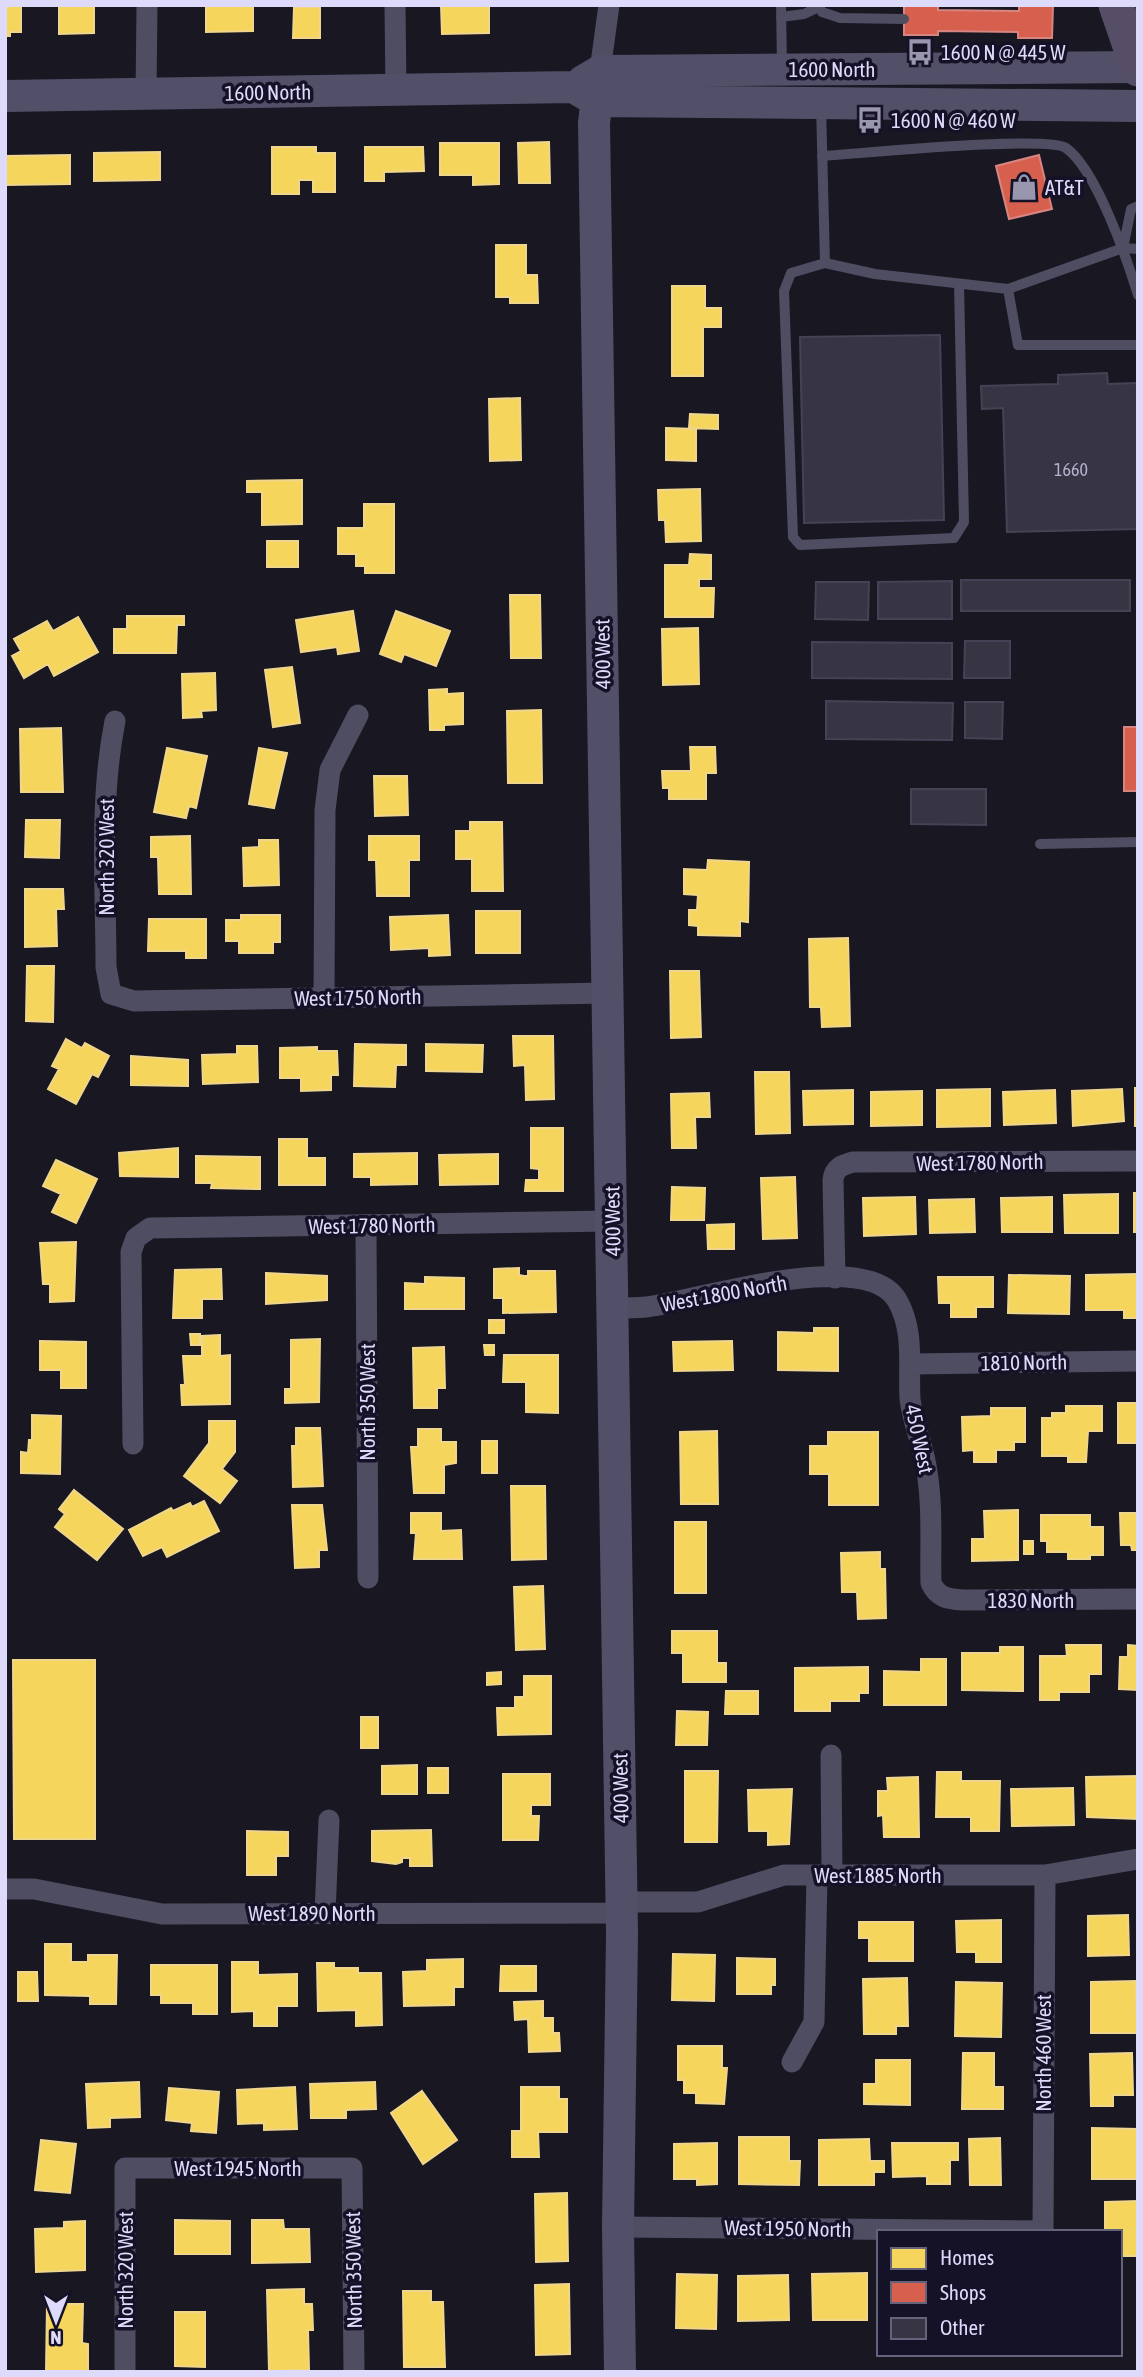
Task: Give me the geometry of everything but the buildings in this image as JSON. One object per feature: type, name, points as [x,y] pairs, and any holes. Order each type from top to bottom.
[{"type":"main road","points":[[1116,5],[1137,68]]},
{"type":"street","points":[[146,94],[147,5]]},
{"type":"street","points":[[395,5],[396,91]]},
{"type":"street","points":[[590,86],[609,5]]},
{"type":"street","name":"1600 North","points":[[590,86],[782,69],[821,87],[1137,68]]},
{"type":"street","name":"1600 North","points":[[5,96],[590,86],[821,87],[1138,106]]},
{"type":"street","name":"400 West","points":[[590,86],[594,123],[598,485],[614,1308],[621,1908],[618,2227],[620,2372]]},
{"type":"street","points":[[324,997],[325,810],[330,770],[358,715]]},
{"type":"street","name":"North 320 West","points":[[111,994],[106,967],[106,798],[108,758],[115,721]]},
{"type":"street","name":"West 1750 North","points":[[111,994],[134,1001],[608,993]]},
{"type":"street","name":"West 1780 North","points":[[835,1278],[833,1180],[835,1170],[853,1162],[1138,1161]]},
{"type":"street","name":"West 1780 North","points":[[133,1444],[131,1252],[136,1238],[150,1228],[612,1221]]},
{"type":"street","name":"North 350 West","points":[[366,1226],[368,1578]]},
{"type":"street","name":"West 1800 North","points":[[614,1308],[647,1307],[738,1286],[835,1278],[860,1278],[884,1287],[895,1298]]},
{"type":"street","name":"450 West","points":[[895,1298],[906,1324],[911,1364],[911,1399],[929,1487],[931,1583]]},
{"type":"street","name":"1810 North","points":[[911,1364],[1138,1361]]},
{"type":"street","name":"1830 North","points":[[931,1583],[939,1595],[956,1600],[1138,1599]]},
{"type":"street","points":[[792,2062],[814,2021],[831,1755]]},
{"type":"street","points":[[325,1913],[329,1820]]},
{"type":"street","name":"West 1885 North","points":[[621,1908],[698,1902],[784,1875],[1045,1875],[1138,1859]]},
{"type":"street","name":"North 460 West","points":[[1042,2230],[1045,1875]]},
{"type":"street","name":"West 1890 North","points":[[5,1889],[34,1889],[162,1914],[621,1908]]},
{"type":"street","name":"North 320 West","points":[[125,2168],[125,2372]]},
{"type":"street","name":"West 1945 North","points":[[125,2168],[352,2168]]},
{"type":"street","name":"North 350 West","points":[[352,2168],[354,2372]]},
{"type":"street","name":"West 1950 North","points":[[618,2227],[936,2230]]},
{"type":"lane","points":[[782,69],[781,11],[804,14],[818,6],[822,12],[840,18],[904,19]]},
{"type":"lane","points":[[821,87],[825,263]]},
{"type":"lane","points":[[822,156],[955,146],[1063,146],[1080,159],[1124,248],[1138,295]]},
{"type":"lane","points":[[1124,248],[1131,209],[1138,206]]},
{"type":"lane","points":[[958,284],[964,522],[961,531],[954,538],[800,545],[793,537],[784,291],[792,274],[825,263],[875,274],[1008,289],[1124,248],[1138,249]]},
{"type":"lane","points":[[1008,289],[1018,345],[1138,345]]},
{"type":"lane","points":[[1040,844],[1138,842]]},
{"type":"place","name":"1600 N @ 445 W","points":[[920,52]]},
{"type":"place","name":"1600 N @ 460 W","points":[[870,120]]},
{"type":"place","name":"AT&T","points":[[1024,187]]}]
